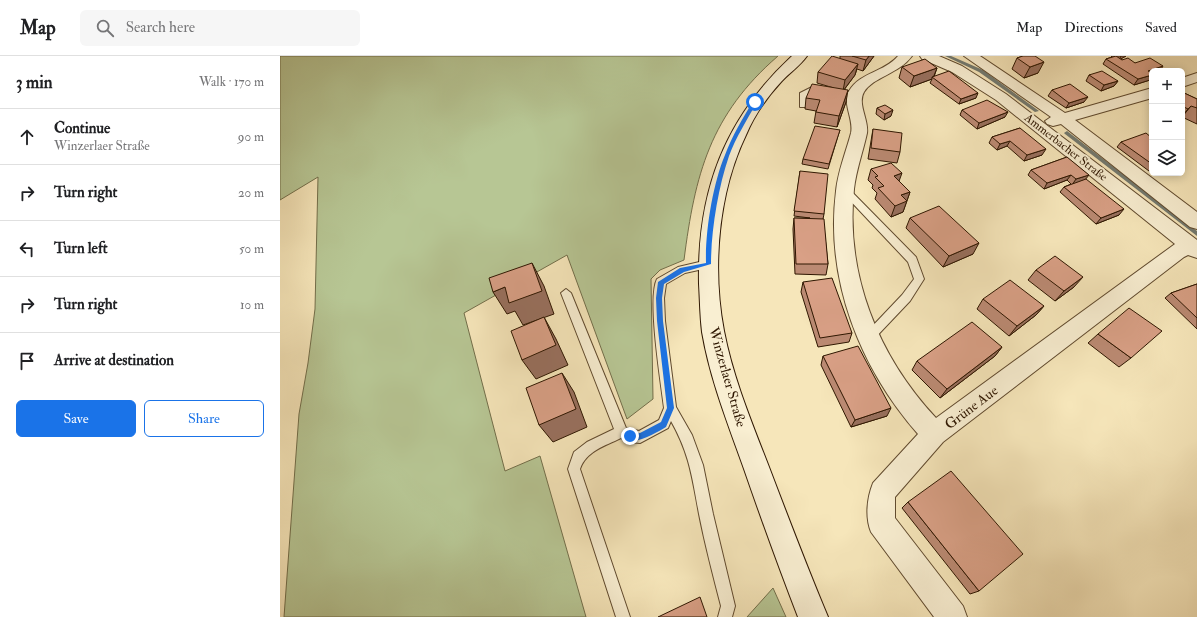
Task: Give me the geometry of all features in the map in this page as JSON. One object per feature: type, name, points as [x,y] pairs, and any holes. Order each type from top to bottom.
[{"type":"street","name":"Winzerlaer Straße","points":[[800,56],[769,84],[755,102],[735,137],[726,157],[717,192],[708,248],[708,264],[714,334],[735,408],[795,575],[813,617]]},
{"type":"street","points":[[906,56],[901,62],[870,79],[857,90],[854,100],[860,125],[845,190],[845,239],[851,287],[869,337],[893,383],[934,434]]},
{"type":"street","name":"Ammerbacher Straße","points":[[927,56],[942,62],[980,83],[1038,126],[1194,248]]},
{"type":"street","points":[[971,56],[1063,118],[1197,222]]},
{"type":"street","points":[[1185,82],[1197,77]]},
{"type":"street","points":[[1038,126],[1149,93]]},
{"type":"street","name":"Grüne Aue","points":[[952,617],[881,522],[882,492],[934,434],[1170,257],[1194,248]]},
{"type":"lane","points":[[803,105],[804,93],[812,89],[856,95]]},
{"type":"lane","points":[[845,190],[912,260],[919,279],[906,298],[869,337]]},
{"type":"lane","points":[[708,264],[682,270],[661,282],[659,298],[660,321],[670,408],[688,439],[697,465],[706,514],[728,606],[725,617]]},
{"type":"lane","points":[[566,294],[621,432],[630,436],[640,437],[664,424],[670,408]]},
{"type":"lane","points":[[621,432],[592,446],[578,456],[574,469],[623,617]]},
{"type":"green space","points":[[280,56],[778,56],[755,78],[736,101],[721,124],[701,173],[688,229],[684,260],[660,270],[651,279],[653,399],[627,419],[567,255],[464,313],[505,471],[540,456],[586,617],[284,617],[299,414],[308,363],[315,309],[318,177],[280,200]]},
{"type":"green space","points":[[773,588],[786,617],[747,617]]},
{"type":"building","points":[[832,56],[858,64],[845,80],[818,72]]},
{"type":"building","points":[[852,56],[869,56],[866,60]]},
{"type":"building","points":[[1023,56],[1035,56],[1044,62],[1030,67],[1017,58]]},
{"type":"building","points":[[1116,56],[1122,60],[1128,58],[1135,63],[1150,58],[1163,66],[1149,68],[1149,76],[1138,79],[1106,59]]},
{"type":"building","points":[[925,59],[937,68],[914,76],[902,67]]},
{"type":"building","points":[[949,71],[978,93],[961,99],[932,77]]},
{"type":"building","points":[[1102,71],[1118,81],[1104,85],[1089,75]]},
{"type":"building","points":[[812,84],[848,90],[839,116],[816,112],[820,100],[806,98]]},
{"type":"building","points":[[1070,84],[1088,97],[1069,103],[1052,90]]},
{"type":"building","points":[[1185,93],[1197,99],[1197,108],[1191,106],[1188,109],[1185,108]]},
{"type":"building","points":[[987,100],[1008,112],[979,123],[962,110]]},
{"type":"building","points":[[885,105],[893,110],[885,114],[877,108]]},
{"type":"building","points":[[815,126],[840,130],[829,164],[803,159]]},
{"type":"building","points":[[1020,128],[1046,149],[1027,155],[1010,141],[1000,144],[992,137]]},
{"type":"building","points":[[873,129],[902,133],[900,152],[871,148]]},
{"type":"building","points":[[1146,133],[1149,136],[1149,162],[1121,142]]},
{"type":"building","points":[[1067,157],[1089,175],[1076,179],[1071,175],[1047,183],[1031,170]]},
{"type":"building","points":[[891,163],[902,173],[894,176],[910,192],[901,195],[907,201],[895,206],[878,188],[884,186],[875,177],[878,176],[871,169]]},
{"type":"building","points":[[800,171],[828,174],[824,214],[794,211]]},
{"type":"building","points":[[1086,179],[1124,209],[1101,218],[1064,187]]},
{"type":"building","points":[[939,206],[979,243],[949,256],[910,218]]},
{"type":"building","points":[[794,218],[824,219],[828,264],[796,264]]},
{"type":"building","points":[[1055,256],[1083,277],[1064,291],[1036,270]]},
{"type":"building","points":[[532,263],[542,291],[509,303],[505,287],[493,292],[489,278]]},
{"type":"building","points":[[832,278],[852,333],[820,338],[803,282]]},
{"type":"building","points":[[1010,280],[1044,306],[1017,326],[983,299]]},
{"type":"building","points":[[1197,284],[1197,318],[1171,293]]},
{"type":"building","points":[[1129,308],[1162,331],[1131,358],[1098,334]]},
{"type":"building","points":[[544,317],[556,345],[522,360],[511,331]]},
{"type":"building","points":[[972,322],[1002,347],[947,389],[917,361]]},
{"type":"building","points":[[858,346],[891,408],[855,420],[823,356]]},
{"type":"building","points":[[562,373],[576,409],[539,425],[526,388]]},
{"type":"building","points":[[951,471],[1023,554],[979,591],[908,502]]},
{"type":"building","points":[[700,597],[707,617],[658,617]]},
{"type":"waterway","points":[[947,56],[981,71],[1037,111]]},
{"type":"waterway","points":[[1067,133],[1197,234]]},
{"type":"route","points":[[630,436],[640,437],[664,424],[670,408],[660,321],[659,298],[661,282],[682,270],[708,264],[708,248],[717,192],[726,157],[735,137],[755,102]]}]
